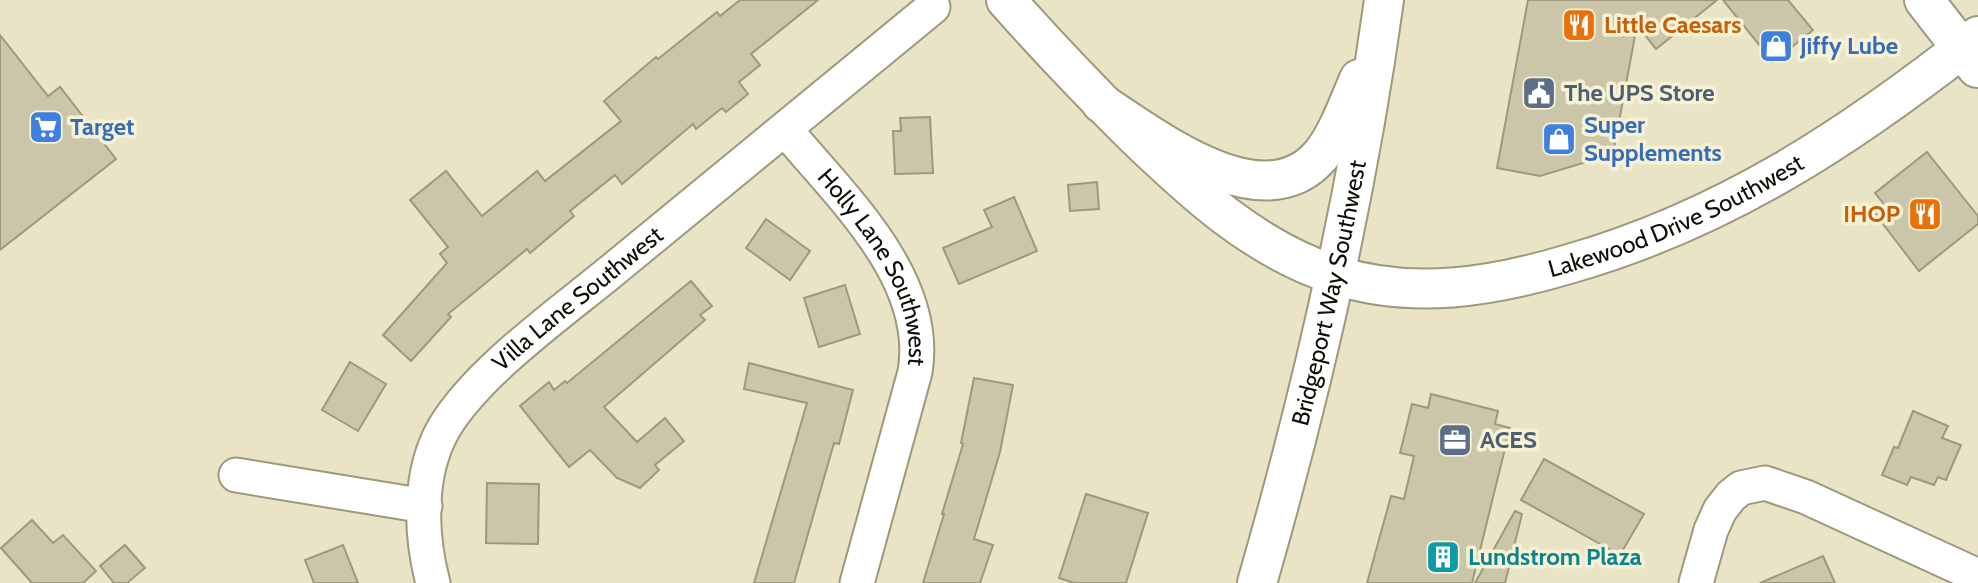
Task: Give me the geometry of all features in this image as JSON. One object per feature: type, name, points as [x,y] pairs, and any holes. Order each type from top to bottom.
[{"type":"main road","points":[[1006,0],[1101,103],[1182,156],[1219,173],[1244,179],[1281,178],[1303,170],[1321,155],[1378,39]]},
{"type":"main road","name":"Bridgeport Way Southwest","points":[[1256,583],[1279,507],[1335,275],[1358,162],[1384,0]]},
{"type":"main road","points":[[1924,0],[1973,51]]},
{"type":"main road","name":"Lakewood Drive Southwest","points":[[1101,103],[1225,216],[1283,254],[1314,268],[1360,283],[1403,289],[1475,286],[1530,276],[1631,244],[1698,218],[1773,179],[1973,51]]},
{"type":"street","name":"Villa Lane Southwest","points":[[433,583],[426,546],[425,506],[430,466],[436,446],[453,415],[478,385],[542,328],[933,7]]},
{"type":"street","name":"Holly Lane Southwest","points":[[785,129],[882,249],[903,286],[915,327],[917,361],[909,397],[857,583]]},
{"type":"street","points":[[236,475],[425,506]]},
{"type":"street","points":[[1696,583],[1715,519],[1726,502],[1741,488],[1765,483],[1806,496],[1978,576]]},
{"type":"building","points":[[740,0],[818,0],[751,54],[760,65],[739,82],[748,94],[726,112],[722,108],[696,129],[693,124],[622,184],[615,175],[570,211],[574,216],[530,253],[527,249],[448,314],[451,317],[411,361],[383,335],[447,263],[440,254],[448,247],[410,200],[446,171],[482,216],[537,171],[545,181],[621,121],[604,101],[656,57],[658,59],[717,12],[720,16]]},
{"type":"building","points":[[1528,0],[1717,0],[1656,49],[1637,25],[1613,154],[1540,176],[1497,168]]},
{"type":"building","name":"Jiffy Lube","points":[[1723,0],[1788,0],[1813,30],[1773,62]]},
{"type":"building","name":"Target","points":[[0,35],[48,96],[60,87],[116,159],[0,250]]},
{"type":"building","points":[[930,117],[933,173],[895,174],[893,131],[901,131],[900,118]]},
{"type":"building","name":"IHOP","points":[[1927,152],[1978,216],[1978,224],[1919,271],[1873,211],[1883,203],[1875,193]]},
{"type":"building","points":[[1097,182],[1099,209],[1070,211],[1068,185]]},
{"type":"building","points":[[1014,197],[1037,251],[959,284],[943,248],[992,227],[984,210]]},
{"type":"building","points":[[766,219],[810,251],[790,280],[746,248]]},
{"type":"building","points":[[691,281],[712,306],[700,315],[705,320],[604,407],[637,442],[665,418],[684,441],[655,465],[659,470],[640,488],[617,478],[590,450],[569,467],[520,406],[549,382],[554,390],[565,381],[567,383]]},
{"type":"building","points":[[845,285],[860,334],[819,347],[804,298]]},
{"type":"building","points":[[350,362],[386,384],[358,431],[322,410]]},
{"type":"building","points":[[749,363],[853,390],[839,444],[834,443],[794,583],[754,583],[807,403],[744,389]]},
{"type":"building","points":[[974,378],[1013,385],[1000,452],[974,539],[993,545],[980,583],[923,583],[963,444],[961,443]]},
{"type":"building","points":[[1431,394],[1498,411],[1495,424],[1510,428],[1472,583],[1367,583],[1391,496],[1404,499],[1414,456],[1400,453],[1412,404],[1428,408]]},
{"type":"building","points":[[1913,411],[1948,426],[1942,438],[1961,445],[1946,480],[1938,477],[1934,485],[1911,477],[1907,485],[1882,475],[1894,447],[1898,448]]},
{"type":"building","points":[[1544,459],[1644,514],[1620,555],[1521,500]]},
{"type":"building","points":[[487,483],[539,484],[538,544],[486,543]]},
{"type":"building","points":[[1086,494],[1148,513],[1126,583],[1074,583],[1059,578]]},
{"type":"building","points":[[1515,511],[1522,514],[1505,583],[1475,583]]},
{"type":"building","points":[[32,520],[53,543],[63,535],[96,571],[83,583],[32,583],[1,548]]},
{"type":"building","points":[[125,545],[145,568],[127,583],[114,583],[100,566]]},
{"type":"building","points":[[343,545],[358,583],[314,583],[305,560]]},
{"type":"building","points":[[1823,556],[1835,583],[1760,583]]},
{"type":"place","name":"Little Caesars","points":[[1579,25]]},
{"type":"place","name":"Jiffy Lube","points":[[1776,46]]},
{"type":"place","name":"The UPS Store","points":[[1539,93]]},
{"type":"place","name":"Target","points":[[46,127]]},
{"type":"place","name":"Super Supplements","points":[[1559,139]]},
{"type":"place","name":"IHOP","points":[[1925,214]]},
{"type":"place","name":"ACES","points":[[1455,440]]},
{"type":"place","name":"Lundstrom Plaza","points":[[1443,557]]}]
